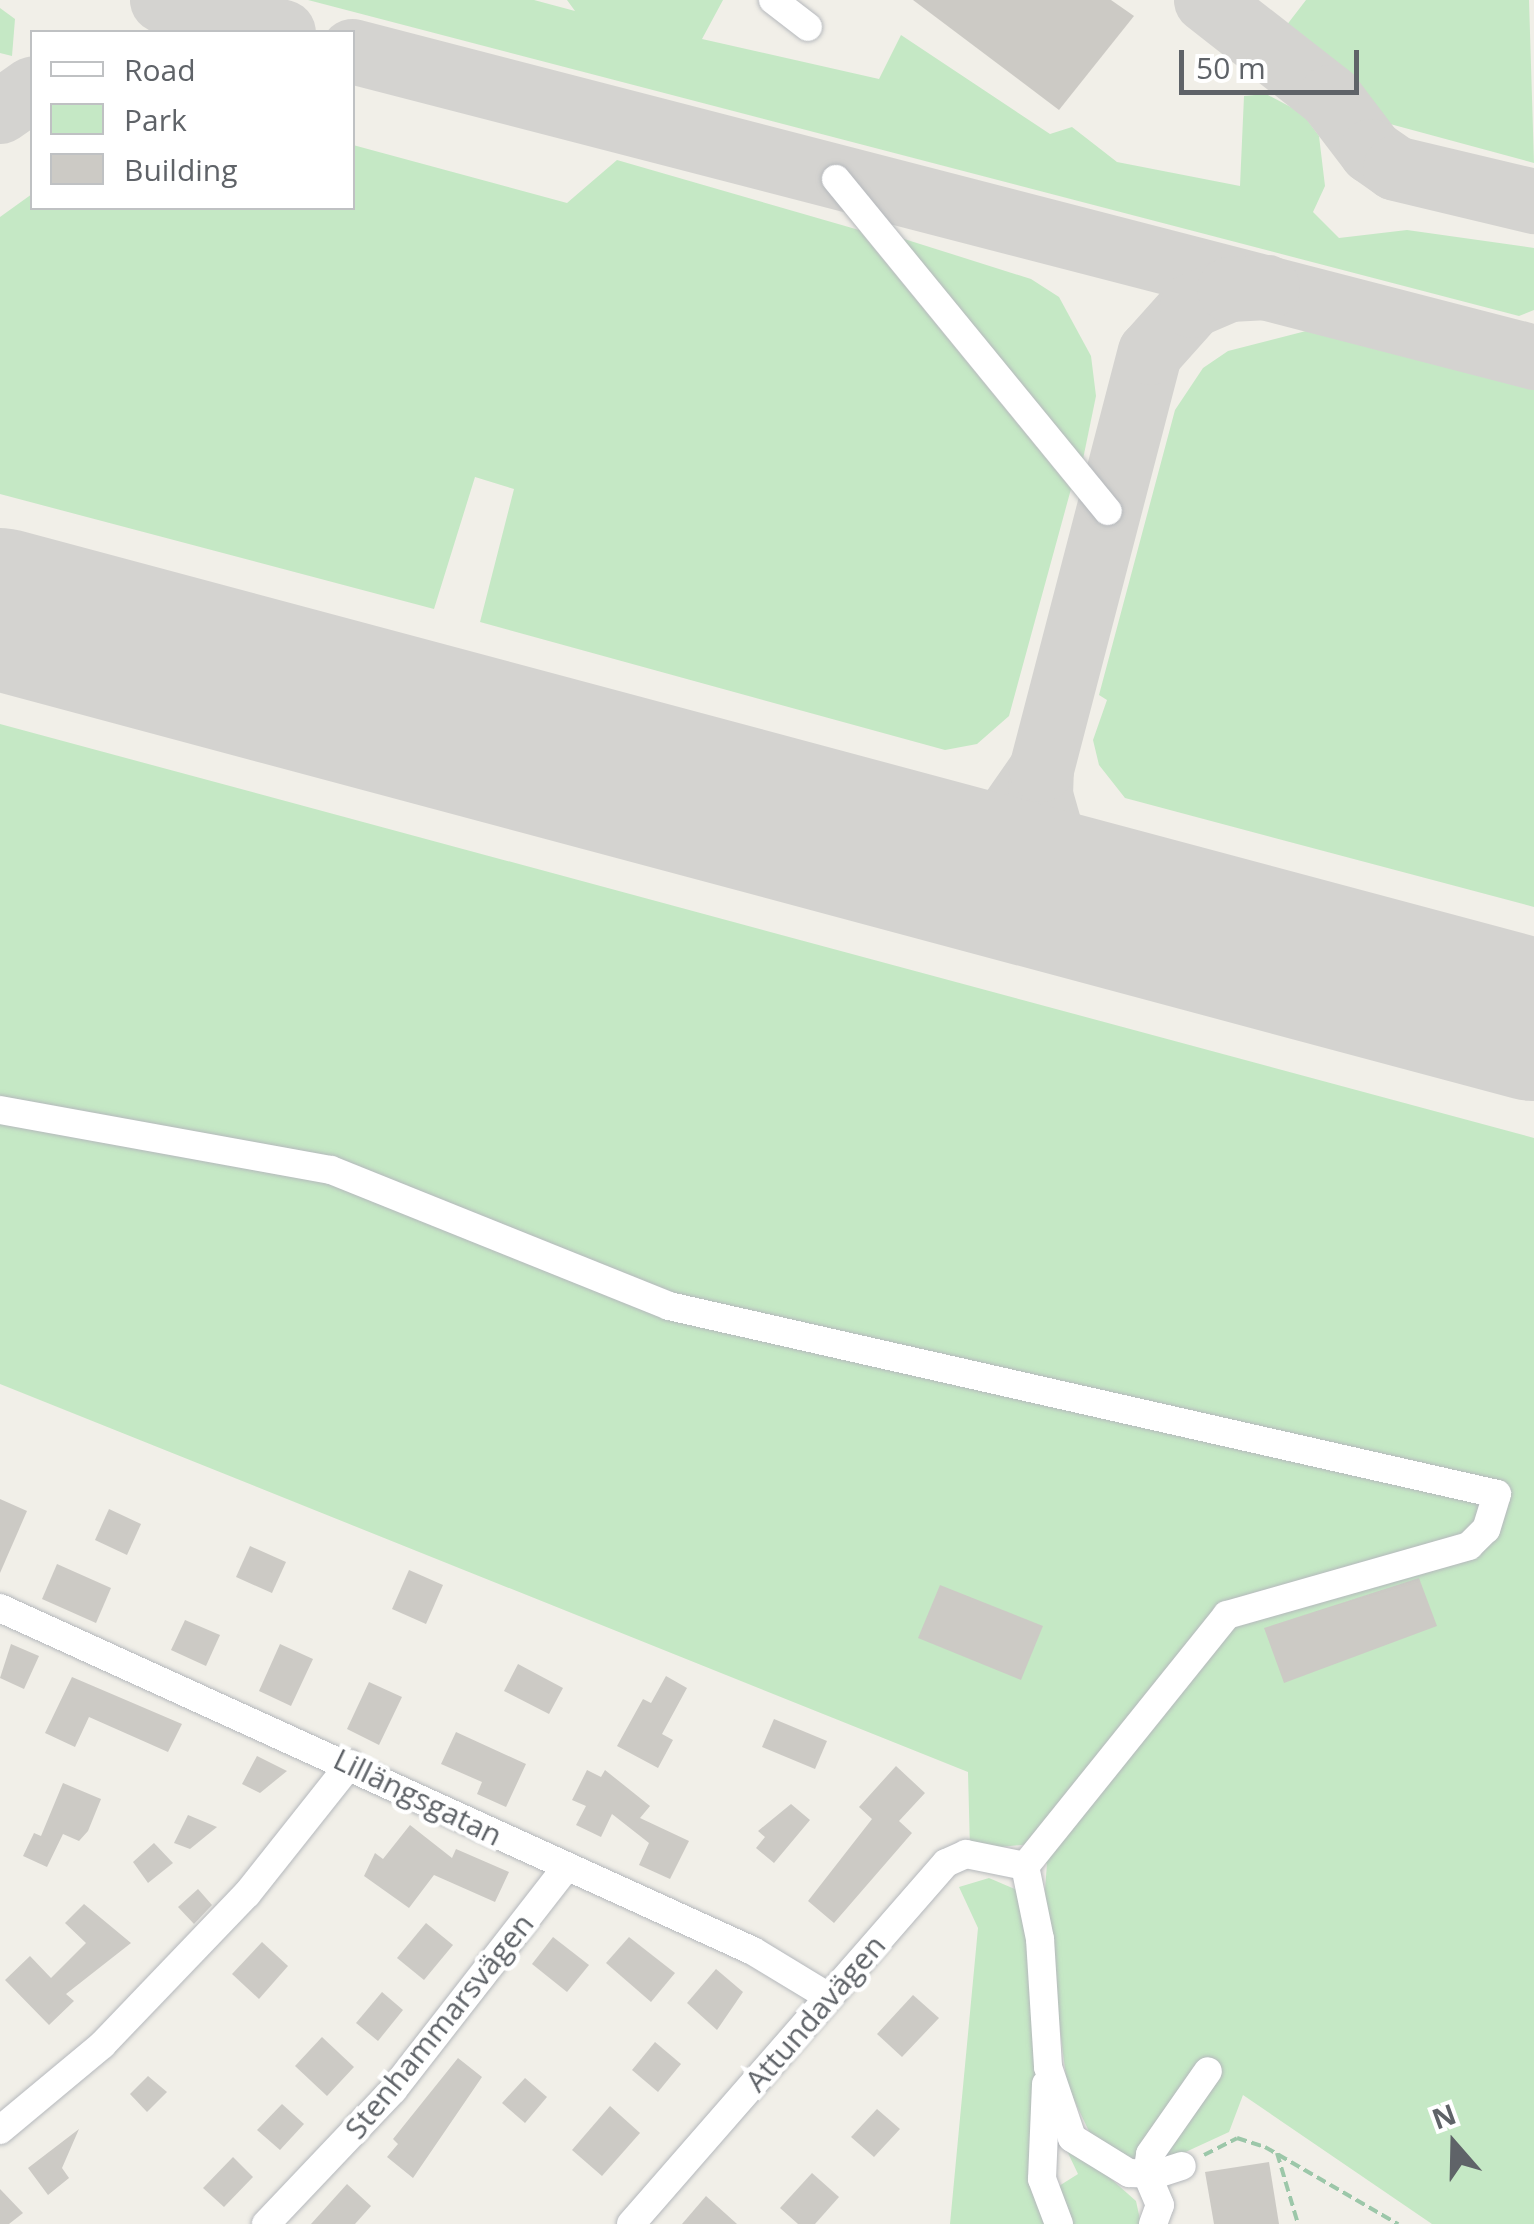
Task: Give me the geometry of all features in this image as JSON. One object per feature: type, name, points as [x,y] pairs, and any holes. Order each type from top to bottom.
[{"type":"street","points":[[773,0],[808,27]]},
{"type":"street","points":[[836,179],[1108,511]]},
{"type":"street","points":[[0,1110],[331,1170],[669,1306],[1497,1494],[1486,1529],[1469,1546],[1227,1615],[1024,1866],[1040,1939],[1048,2067],[1042,2179],[1060,2224]]},
{"type":"street","name":"Lillängsgatan","points":[[0,1608],[350,1764],[566,1868],[753,1951],[830,1997]]},
{"type":"street","points":[[0,2130],[102,2045],[247,1894],[350,1764]]},
{"type":"street","name":"Attundavägen","points":[[630,2224],[946,1863],[966,1854],[1024,1866]]},
{"type":"street","name":"Stenhammarsvägen","points":[[266,2224],[394,2090],[566,1868]]},
{"type":"street","points":[[1048,2067],[1072,2138],[1100,2159],[1147,2174],[1182,2166]]},
{"type":"street","points":[[1152,2224],[1160,2205],[1147,2174],[1150,2154],[1208,2071]]},
{"type":"path","points":[[1182,2166],[1238,2138],[1277,2153],[1398,2224]]},
{"type":"path","points":[[1277,2153],[1298,2224]]},
{"type":"green space","points":[[308,0],[534,0],[575,11],[567,0],[723,0],[702,39],[879,79],[901,35],[1050,134],[1072,127],[1117,162],[1240,186],[1244,96],[1266,94],[1302,113],[1319,136],[1325,186],[1313,212],[1339,238],[1407,230],[1534,248],[1534,310],[1519,316]]},
{"type":"green space","points":[[1306,0],[1529,0],[1534,163],[1379,121],[1353,76],[1286,26]]},
{"type":"green space","points":[[0,8],[15,19],[12,56],[0,53]]},
{"type":"green space","points":[[355,146],[567,203],[617,160],[859,230],[1071,489],[1009,716],[977,744],[945,750],[480,622],[514,489],[475,477],[434,609],[0,494],[0,217],[30,195],[30,210],[355,210]]},
{"type":"green space","points":[[901,238],[1031,279],[1059,297],[1091,356],[1096,396],[1083,459]]},
{"type":"green space","points":[[1306,331],[1534,387],[1534,907],[1125,798],[1099,765],[1093,740],[1107,700],[1099,695],[1175,410],[1203,368],[1228,351]]},
{"type":"green space","points":[[0,724],[1534,1138],[1534,2224],[1432,2224],[1243,2095],[1229,2132],[1166,2161],[1136,2164],[1095,2144],[1067,2085],[1044,1902],[1047,1864],[1032,1844],[970,1850],[968,1772],[0,1384]]},
{"type":"green space","points":[[989,1878],[1017,1890],[1027,1918],[1037,2001],[1035,2127],[1048,2224],[950,2224],[978,1928],[959,1887]]},
{"type":"green space","points":[[1058,2132],[1136,2201],[1141,2224],[1070,2224],[1059,2186],[1078,2174]]},
{"type":"building","points":[[913,0],[1111,0],[1134,16],[1059,110]]},
{"type":"building","points":[[0,1499],[27,1511],[0,1573]]},
{"type":"building","points":[[109,1509],[141,1524],[127,1555],[95,1540]]},
{"type":"building","points":[[250,1546],[286,1562],[272,1593],[236,1577]]},
{"type":"building","points":[[57,1564],[111,1588],[96,1623],[42,1599]]},
{"type":"building","points":[[409,1570],[443,1585],[426,1624],[392,1609]]},
{"type":"building","points":[[1419,1578],[1437,1626],[1284,1683],[1264,1628]]},
{"type":"building","points":[[940,1585],[1043,1626],[1021,1680],[918,1638]]},
{"type":"building","points":[[185,1620],[220,1635],[206,1666],[171,1650]]},
{"type":"building","points":[[11,1644],[39,1656],[24,1689],[0,1678]]},
{"type":"building","points":[[280,1644],[313,1659],[291,1706],[259,1691]]},
{"type":"building","points":[[518,1664],[563,1688],[549,1714],[504,1691]]},
{"type":"building","points":[[666,1676],[687,1688],[662,1734],[673,1740],[658,1768],[617,1746],[643,1699],[651,1703]]},
{"type":"building","points":[[72,1677],[182,1724],[168,1752],[89,1717],[75,1747],[45,1733]]},
{"type":"building","points":[[369,1682],[402,1697],[379,1745],[347,1729]]},
{"type":"building","points":[[774,1719],[827,1741],[815,1769],[762,1747]]},
{"type":"building","points":[[456,1732],[526,1764],[506,1807],[477,1794],[482,1782],[441,1764]]},
{"type":"building","points":[[257,1756],[287,1771],[260,1793],[242,1784]]},
{"type":"building","points":[[896,1766],[925,1793],[899,1821],[912,1833],[834,1923],[808,1901],[872,1819],[859,1807]]},
{"type":"building","points":[[587,1770],[601,1777],[605,1770],[650,1806],[640,1818],[689,1841],[670,1879],[639,1865],[649,1843],[612,1814],[601,1837],[576,1825],[586,1806],[572,1800]]},
{"type":"building","points":[[63,1783],[101,1799],[88,1831],[79,1841],[63,1834],[47,1867],[23,1856],[34,1833],[41,1836]]},
{"type":"building","points":[[791,1804],[810,1820],[774,1863],[756,1848],[765,1837],[758,1831]]},
{"type":"building","points":[[188,1815],[217,1827],[190,1849],[174,1843]]},
{"type":"building","points":[[410,1825],[452,1858],[456,1849],[509,1872],[495,1902],[434,1875],[409,1908],[364,1876],[375,1853],[383,1859]]},
{"type":"building","points":[[154,1843],[173,1863],[148,1883],[133,1862]]},
{"type":"building","points":[[198,1889],[212,1905],[194,1924],[178,1907]]},
{"type":"building","points":[[84,1904],[131,1943],[66,1994],[74,2001],[49,2025],[5,1980],[30,1956],[51,1978],[86,1943],[65,1923]]},
{"type":"building","points":[[426,1923],[453,1945],[424,1980],[397,1958]]},
{"type":"building","points":[[553,1937],[589,1965],[567,1992],[532,1964]]},
{"type":"building","points":[[629,1937],[675,1973],[651,2002],[606,1963]]},
{"type":"building","points":[[262,1942],[288,1966],[259,1999],[232,1974]]},
{"type":"building","points":[[716,1969],[743,1992],[717,2030],[687,2003]]},
{"type":"building","points":[[382,1992],[403,2010],[378,2041],[356,2023]]},
{"type":"building","points":[[913,1995],[939,2018],[902,2057],[877,2034]]},
{"type":"building","points":[[322,2037],[354,2067],[327,2096],[295,2066]]},
{"type":"building","points":[[655,2042],[681,2064],[658,2092],[632,2070]]},
{"type":"building","points":[[458,2058],[482,2077],[413,2178],[387,2157],[398,2144],[393,2139]]},
{"type":"building","points":[[148,2076],[167,2092],[147,2112],[130,2094]]},
{"type":"building","points":[[525,2078],[547,2097],[525,2123],[502,2103]]},
{"type":"building","points":[[282,2104],[304,2124],[280,2150],[257,2130]]},
{"type":"building","points":[[610,2106],[640,2133],[602,2176],[572,2150]]},
{"type":"building","points":[[877,2109],[900,2129],[874,2157],[851,2137]]},
{"type":"building","points":[[79,2129],[62,2168],[69,2178],[48,2195],[28,2168]]},
{"type":"building","points":[[233,2157],[253,2177],[224,2207],[203,2188]]},
{"type":"building","points":[[1269,2162],[1279,2224],[1214,2224],[1205,2172]]},
{"type":"building","points":[[812,2173],[839,2197],[815,2224],[798,2224],[780,2208]]},
{"type":"building","points":[[347,2184],[371,2206],[355,2224],[311,2224]]},
{"type":"building","points":[[0,2189],[23,2213],[9,2224],[0,2224]]},
{"type":"building","points":[[706,2196],[737,2224],[682,2224]]},
{"type":"taxiway","points":[[162,0],[275,30]]},
{"type":"taxiway","points":[[1206,0],[1330,97],[1371,151],[1395,168],[1534,201]]},
{"type":"taxiway","points":[[355,52],[1534,357]]},
{"type":"taxiway","points":[[0,111],[30,90]]},
{"type":"taxiway","points":[[1122,910],[1067,865],[1054,844],[1040,795],[1041,769],[1150,352],[1192,305],[1229,289],[1267,287]]},
{"type":"taxiway","points":[[898,850],[935,849],[987,832],[1011,812],[1041,769]]},
{"type":"runway","points":[[0,609],[1534,1020]]}]
